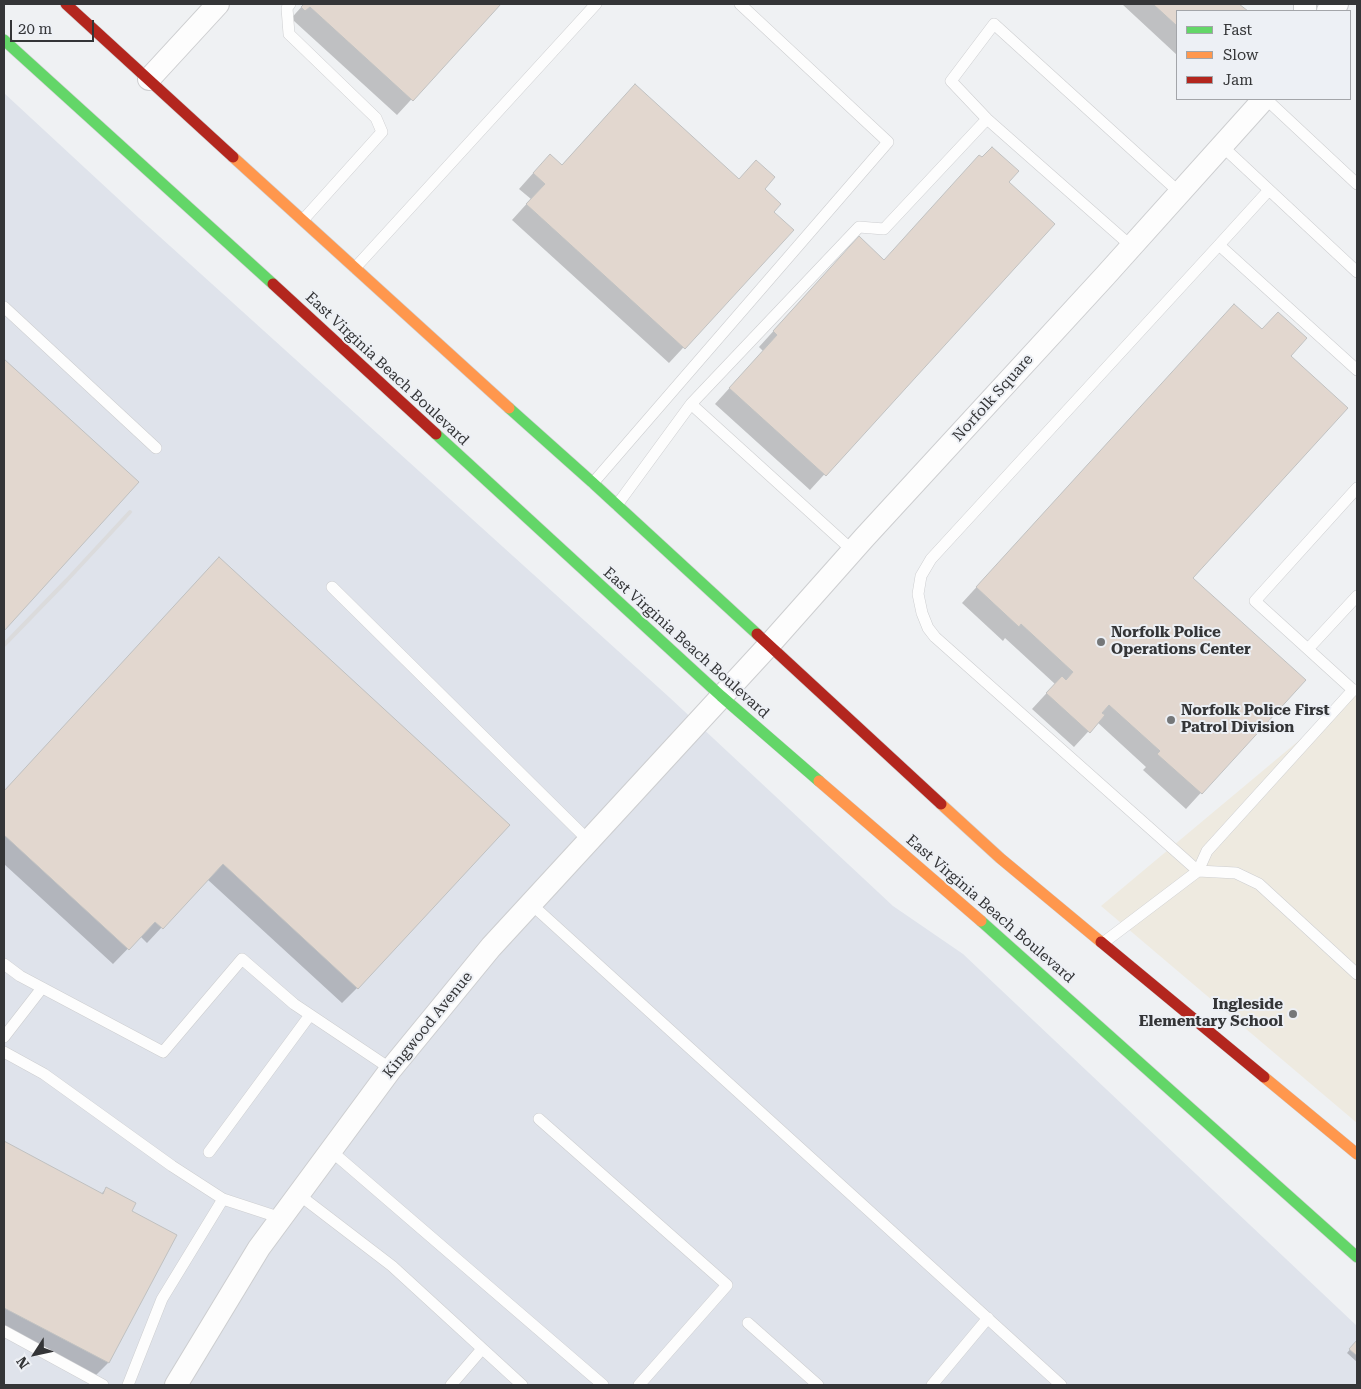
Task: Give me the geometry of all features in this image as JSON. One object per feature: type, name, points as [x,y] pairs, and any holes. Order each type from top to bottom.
[{"type":"main road","points":[[66,4],[593,483],[1000,858],[1357,1154]]},
{"type":"main road","name":"East Virginia Beach Boulevard","points":[[4,40],[721,696],[955,897],[1357,1257]]},
{"type":"street","points":[[149,79],[218,4]]},
{"type":"street","name":"Norfolk Square","points":[[721,696],[1264,100]]},
{"type":"street","name":"Kingwood Avenue","points":[[176,1385],[259,1248],[391,1069],[491,947],[721,696]]},
{"type":"lane","points":[[290,4],[287,8],[289,34],[376,118],[382,132],[303,220]]},
{"type":"lane","points":[[355,268],[596,4]]},
{"type":"lane","points":[[593,483],[888,142],[740,4]]},
{"type":"lane","points":[[1132,246],[987,119],[951,81],[994,24],[1179,192]]},
{"type":"lane","points":[[1266,100],[1357,184]]},
{"type":"lane","points":[[617,505],[691,404],[859,227],[884,229],[987,119]]},
{"type":"lane","points":[[1222,146],[1357,272]]},
{"type":"lane","points":[[1269,190],[931,559],[921,576],[918,594],[922,613],[928,628],[935,637],[1198,871],[1236,873],[1260,884],[1357,974]]},
{"type":"lane","points":[[1219,244],[1357,370]]},
{"type":"lane","points":[[4,308],[156,448]]},
{"type":"lane","points":[[691,404],[853,551]]},
{"type":"lane","points":[[1103,943],[1198,871],[1207,852],[1355,690],[1255,601],[1357,488]]},
{"type":"lane","points":[[332,587],[588,840]]},
{"type":"lane","points":[[1308,649],[1357,596]]},
{"type":"lane","points":[[530,903],[1061,1385]]},
{"type":"lane","points":[[4,964],[20,976],[163,1052],[242,959],[294,1004],[391,1069]]},
{"type":"lane","points":[[4,1037],[42,988]]},
{"type":"lane","points":[[210,1152],[310,1015]]},
{"type":"lane","points":[[4,1052],[44,1074],[172,1166],[223,1199],[281,1218]]},
{"type":"lane","points":[[539,1119],[727,1285],[639,1385]]},
{"type":"lane","points":[[330,1150],[603,1385]]},
{"type":"lane","points":[[298,1194],[392,1266],[522,1385]]},
{"type":"lane","points":[[128,1385],[162,1299],[223,1199]]},
{"type":"lane","points":[[932,1385],[988,1318]]},
{"type":"lane","points":[[748,1323],[818,1385]]},
{"type":"lane","points":[[4,1331],[103,1385]]},
{"type":"lane","points":[[452,1385],[482,1349]]},
{"type":"shaded area","points":[[4,93],[139,218],[669,697],[893,906],[963,954],[1357,1326],[1357,1385],[4,1385]]},
{"type":"shaded area","name":"Ingleside Elementary School","points":[[1357,692],[1357,1123],[1101,906]]},
{"type":"building","points":[[304,4],[501,4],[413,101],[310,7],[305,11],[301,7]]},
{"type":"building","points":[[1153,4],[1239,4],[1247,10],[1176,10],[1176,25]]},
{"type":"building","points":[[635,84],[739,179],[756,160],[775,177],[765,189],[781,204],[774,212],[794,230],[685,349],[526,204],[545,184],[533,173],[550,154],[562,165]]},
{"type":"building","points":[[992,147],[1019,171],[1009,182],[1055,224],[826,476],[729,388],[777,335],[773,331],[859,236],[884,260],[979,155],[982,157]]},
{"type":"building","points":[[1234,304],[1262,329],[1278,312],[1307,338],[1291,356],[1348,408],[1193,578],[1306,680],[1202,794],[1157,754],[1160,751],[1109,705],[1102,713],[1105,715],[1090,733],[1046,693],[1062,676],[1066,680],[1073,672],[1021,624],[1019,627],[976,587]]},
{"type":"building","points":[[4,359],[139,482],[4,631]]},
{"type":"building","points":[[219,557],[510,825],[358,989],[223,864],[163,929],[155,922],[129,950],[4,835],[4,791]]},
{"type":"building","points":[[4,1141],[103,1194],[106,1187],[136,1203],[132,1211],[177,1235],[109,1363],[4,1308]]},
{"type":"building","points":[[1357,1340],[1357,1356],[1349,1349]]},
{"type":"railway","points":[[4,645],[130,512]]},
{"type":"traffic: fast","points":[[4,40],[273,284]]},
{"type":"traffic: fast","points":[[509,408],[757,634]]},
{"type":"traffic: fast","points":[[436,434],[721,696],[819,781]]},
{"type":"traffic: fast","points":[[981,921],[1357,1257]]},
{"type":"traffic: slow","points":[[233,157],[509,408]]},
{"type":"traffic: slow","points":[[819,781],[981,921]]},
{"type":"traffic: slow","points":[[941,804],[1000,858],[1101,942]]},
{"type":"traffic: slow","points":[[1264,1077],[1357,1154]]},
{"type":"traffic: jam","points":[[66,4],[233,157]]},
{"type":"traffic: jam","points":[[273,284],[436,434]]},
{"type":"traffic: jam","points":[[757,634],[941,804]]},
{"type":"traffic: jam","points":[[1101,942],[1264,1077]]},
{"type":"place","name":"Norfolk Police Operations Center","points":[[1101,642]]},
{"type":"place","name":"Norfolk Police First Patrol Division","points":[[1171,720]]},
{"type":"place","name":"Ingleside Elementary School","points":[[1293,1014]]}]
